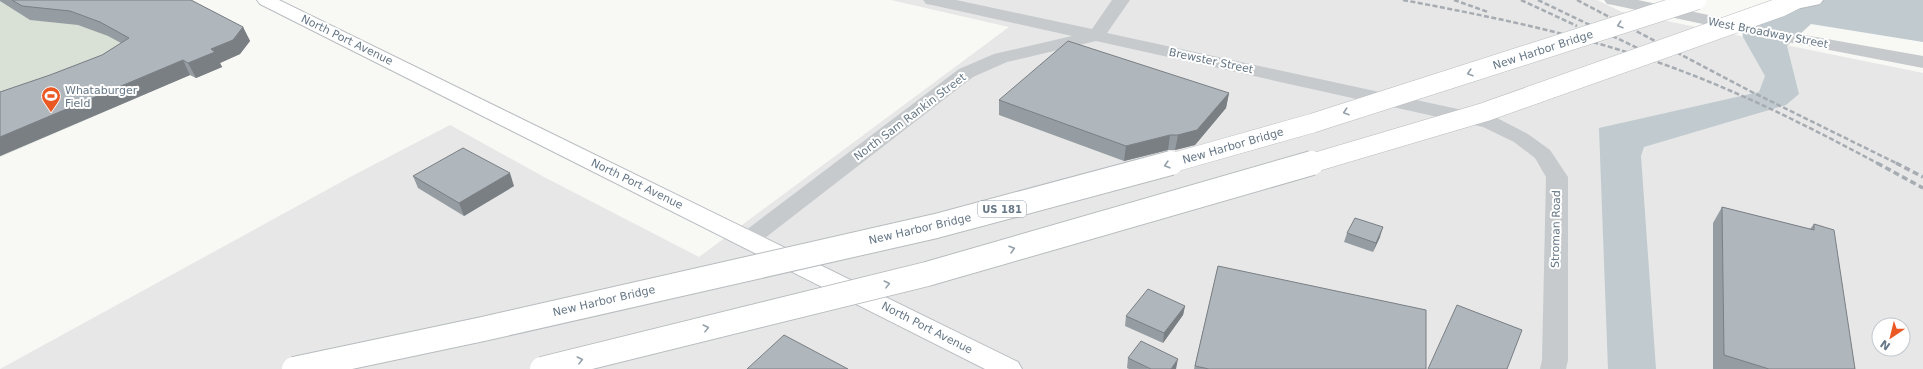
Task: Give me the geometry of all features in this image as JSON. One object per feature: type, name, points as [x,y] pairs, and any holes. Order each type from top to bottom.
[{"type":"main road","name":"North Port Avenue","points":[[266,0],[1009,369]]},
{"type":"main road","name":"New Harbor Bridge","points":[[294,369],[483,329],[928,228],[1110,181],[1313,123],[1697,0]]},
{"type":"main road","points":[[542,369],[927,274],[1287,171],[1485,112],[1788,3],[1814,0]]},
{"type":"street","name":"Brewster Street","points":[[932,0],[1490,122]]},
{"type":"street","points":[[1096,36],[1121,0]]},
{"type":"street","name":"West Broadway Street","points":[[1613,0],[1736,27],[1923,62]]},
{"type":"street","name":"North Sam Rankin Street","points":[[749,239],[966,73],[1002,58],[1096,36]]},
{"type":"street","name":"Stroman Road","points":[[1490,122],[1521,138],[1543,154],[1557,177],[1555,360],[1553,369]]},
{"type":"shaded area","name":"Whataburger Field","points":[[0,0],[240,54],[218,63],[222,67],[196,78],[190,75],[0,157]]},
{"type":"shaded area","points":[[891,0],[1597,0],[1622,12],[1923,73],[1923,369],[0,369],[354,175],[450,125],[544,177],[699,257],[1009,27]]},
{"type":"shaded area","points":[[1781,0],[1923,0],[1923,42],[1811,24],[1787,46],[1799,94],[1786,105],[1644,147],[1641,156],[1656,369],[1608,369],[1599,128],[1759,92],[1765,76],[1743,37],[1740,17]]},
{"type":"building","points":[[12,0],[191,0],[243,27],[233,40],[211,49],[215,52],[188,63],[183,60],[0,137],[0,92],[102,55],[129,38],[100,22],[70,11],[22,6]]},
{"type":"building","points":[[1068,41],[1229,93],[1197,130],[1126,146],[999,100]]},
{"type":"building","points":[[463,148],[510,173],[459,203],[413,176]]},
{"type":"building","points":[[1722,207],[1814,230],[1814,224],[1834,230],[1855,369],[1769,369],[1724,355]]},
{"type":"building","points":[[1355,218],[1383,227],[1376,243],[1347,233]]},
{"type":"building","points":[[1218,266],[1426,310],[1426,369],[1209,369],[1195,366]]},
{"type":"building","points":[[1148,289],[1185,306],[1164,333],[1126,316]]},
{"type":"building","points":[[1457,305],[1522,330],[1507,369],[1428,369]]},
{"type":"building","points":[[784,335],[848,369],[747,369]]},
{"type":"building","points":[[1141,341],[1178,359],[1171,369],[1151,369],[1128,358]]},
{"type":"railway","points":[[1403,0],[1552,31],[1639,56],[1701,78],[1732,91],[1879,164]]},
{"type":"railway","points":[[1454,0],[1488,12]]},
{"type":"railway","points":[[1521,0],[1577,26]]},
{"type":"railway","points":[[1538,0],[1652,55]]},
{"type":"railway","points":[[1577,0],[1752,92],[1897,163]]},
{"type":"railway","points":[[1877,163],[1923,188]]},
{"type":"railway","points":[[1897,163],[1923,177]]},
{"type":"place","name":"Whataburger Field","points":[[51,113]]}]
